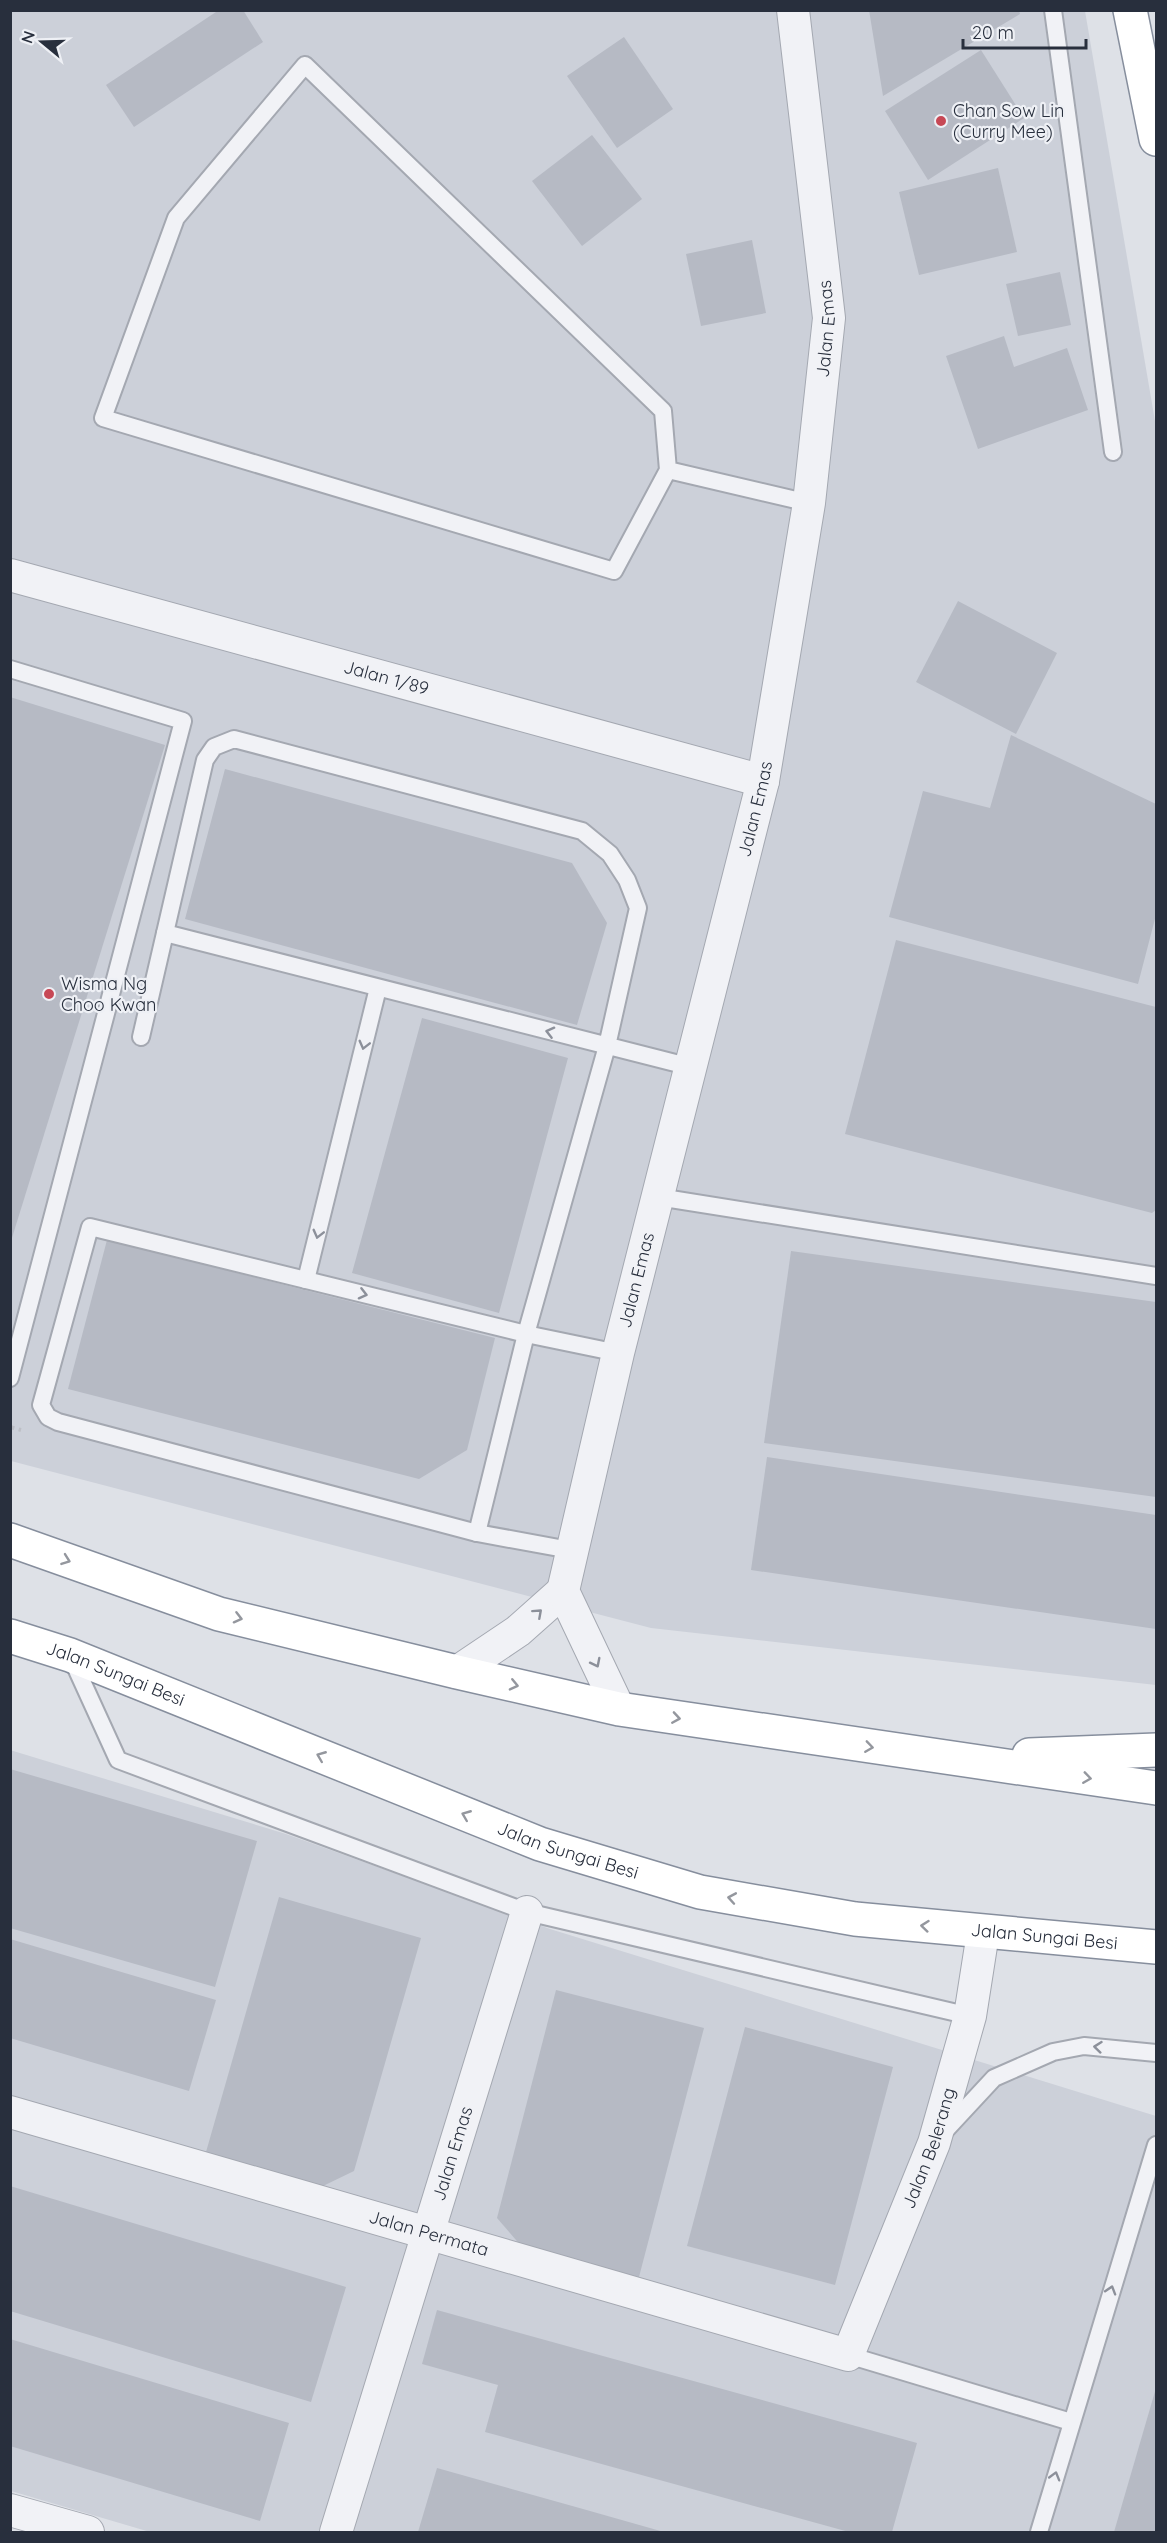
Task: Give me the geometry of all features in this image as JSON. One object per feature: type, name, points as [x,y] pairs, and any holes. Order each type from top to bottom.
[{"type":"highway","points":[[1130,10],[1156,139]]},
{"type":"highway","points":[[10,1540],[219,1614],[619,1709],[1156,1788]]},
{"type":"highway","name":"Jalan Sungai Besi","points":[[10,1636],[70,1655],[563,1851],[700,1892],[855,1919],[983,1933],[1156,1947]]},
{"type":"highway","points":[[946,1758],[1156,1750]]},
{"type":"street","name":"Jalan Emas","points":[[563,1591],[570,1551],[618,1353],[763,781],[809,503],[830,318],[793,10]]},
{"type":"street","name":"Jalan 1/89","points":[[10,575],[763,781]]},
{"type":"street","points":[[457,1672],[518,1631],[563,1591],[619,1709]]},
{"type":"street","name":"Jalan Emas","points":[[336,2532],[527,1912]]},
{"type":"street","name":"Jalan Belerang","points":[[848,2355],[934,2143],[970,2016],[983,1933]]},
{"type":"street","name":"Jalan Permata","points":[[10,2112],[848,2355]]},
{"type":"street","points":[[10,2510],[88,2532]]},
{"type":"lane","points":[[1053,10],[1113,452]]},
{"type":"lane","points":[[305,65],[663,411],[668,470],[614,571],[104,418],[176,218],[305,65]]},
{"type":"lane","points":[[668,470],[809,503]]},
{"type":"lane","points":[[10,669],[183,721],[10,1378]]},
{"type":"lane","points":[[141,1037],[205,760],[214,747],[225,741],[234,739],[255,744],[582,831],[610,854],[627,880],[638,908],[607,1046],[526,1334],[477,1533]]},
{"type":"lane","points":[[165,933],[691,1067]]},
{"type":"lane","points":[[306,1280],[378,988]]},
{"type":"lane","points":[[658,1197],[1156,1276]]},
{"type":"lane","points":[[570,1551],[477,1533],[58,1422],[48,1417],[41,1405],[90,1227],[526,1334],[618,1353]]},
{"type":"lane","points":[[70,1655],[118,1760],[527,1912],[970,2016]]},
{"type":"lane","points":[[934,2143],[994,2078],[1053,2052],[1084,2046],[1156,2054]]},
{"type":"lane","points":[[1038,2532],[1156,2145]]},
{"type":"lane","points":[[848,2355],[1071,2422]]},
{"type":"shaded area","points":[[10,11],[1085,11],[1156,427],[1156,1685],[651,1628],[11,1461]]},
{"type":"shaded area","points":[[10,1750],[286,1834],[550,1929],[1156,2116],[1156,2532],[150,2532],[11,2491]]},
{"type":"building","points":[[219,10],[243,10],[263,42],[134,127],[106,85]]},
{"type":"building","points":[[869,10],[1019,10],[1020,14],[883,96]]},
{"type":"building","points":[[624,37],[673,109],[617,148],[567,76]]},
{"type":"building","points":[[981,50],[1024,118],[928,180],[885,111]]},
{"type":"building","points":[[592,135],[642,199],[582,246],[532,181]]},
{"type":"building","points":[[998,168],[1017,252],[919,275],[899,192]]},
{"type":"building","points":[[752,240],[766,313],[701,326],[686,254]]},
{"type":"building","points":[[1060,272],[1071,325],[1018,336],[1006,284]]},
{"type":"building","points":[[1004,336],[1014,367],[1067,348],[1088,410],[978,449],[946,356]]},
{"type":"building","points":[[958,601],[1057,653],[1016,734],[916,682]]},
{"type":"building","name":"Wisma Ng Choo Kwan","points":[[10,697],[165,745],[11,1241],[10,1241]]},
{"type":"building","points":[[1011,735],[1156,804],[1156,915],[1138,984],[889,917],[923,791],[990,808]]},
{"type":"building","points":[[225,769],[572,863],[607,923],[577,1025],[185,919]]},
{"type":"building","points":[[896,940],[1156,1007],[1156,1210],[1152,1213],[845,1134]]},
{"type":"building","points":[[422,1018],[568,1058],[499,1313],[352,1273]]},
{"type":"building","points":[[107,1240],[495,1338],[467,1450],[419,1479],[68,1389]]},
{"type":"building","points":[[791,1251],[1156,1302],[1156,1497],[764,1443]]},
{"type":"building","points":[[767,1457],[1156,1515],[1156,1629],[751,1570]]},
{"type":"building","points":[[10,1769],[257,1841],[215,1987],[10,1928]]},
{"type":"building","points":[[279,1897],[421,1938],[354,2171],[323,2186],[206,2152]]},
{"type":"building","points":[[10,1939],[216,2000],[189,2091],[10,2038]]},
{"type":"building","points":[[556,1990],[704,2028],[639,2277],[522,2247],[497,2218]]},
{"type":"building","points":[[745,2027],[893,2067],[835,2285],[687,2246]]},
{"type":"building","points":[[10,2186],[346,2287],[311,2402],[10,2311]]},
{"type":"building","points":[[437,2310],[917,2443],[892,2532],[849,2532],[485,2432],[498,2385],[422,2364]]},
{"type":"building","points":[[10,2339],[289,2423],[260,2521],[10,2446]]},
{"type":"building","points":[[1156,2388],[1156,2532],[1114,2532]]},
{"type":"building","points":[[437,2468],[583,2509],[664,2532],[418,2532]]},
{"type":"place","name":"Chan Sow Lin (Curry Mee)","points":[[941,121]]},
{"type":"place","name":"Wisma Ng Choo Kwan","points":[[49,994]]}]
